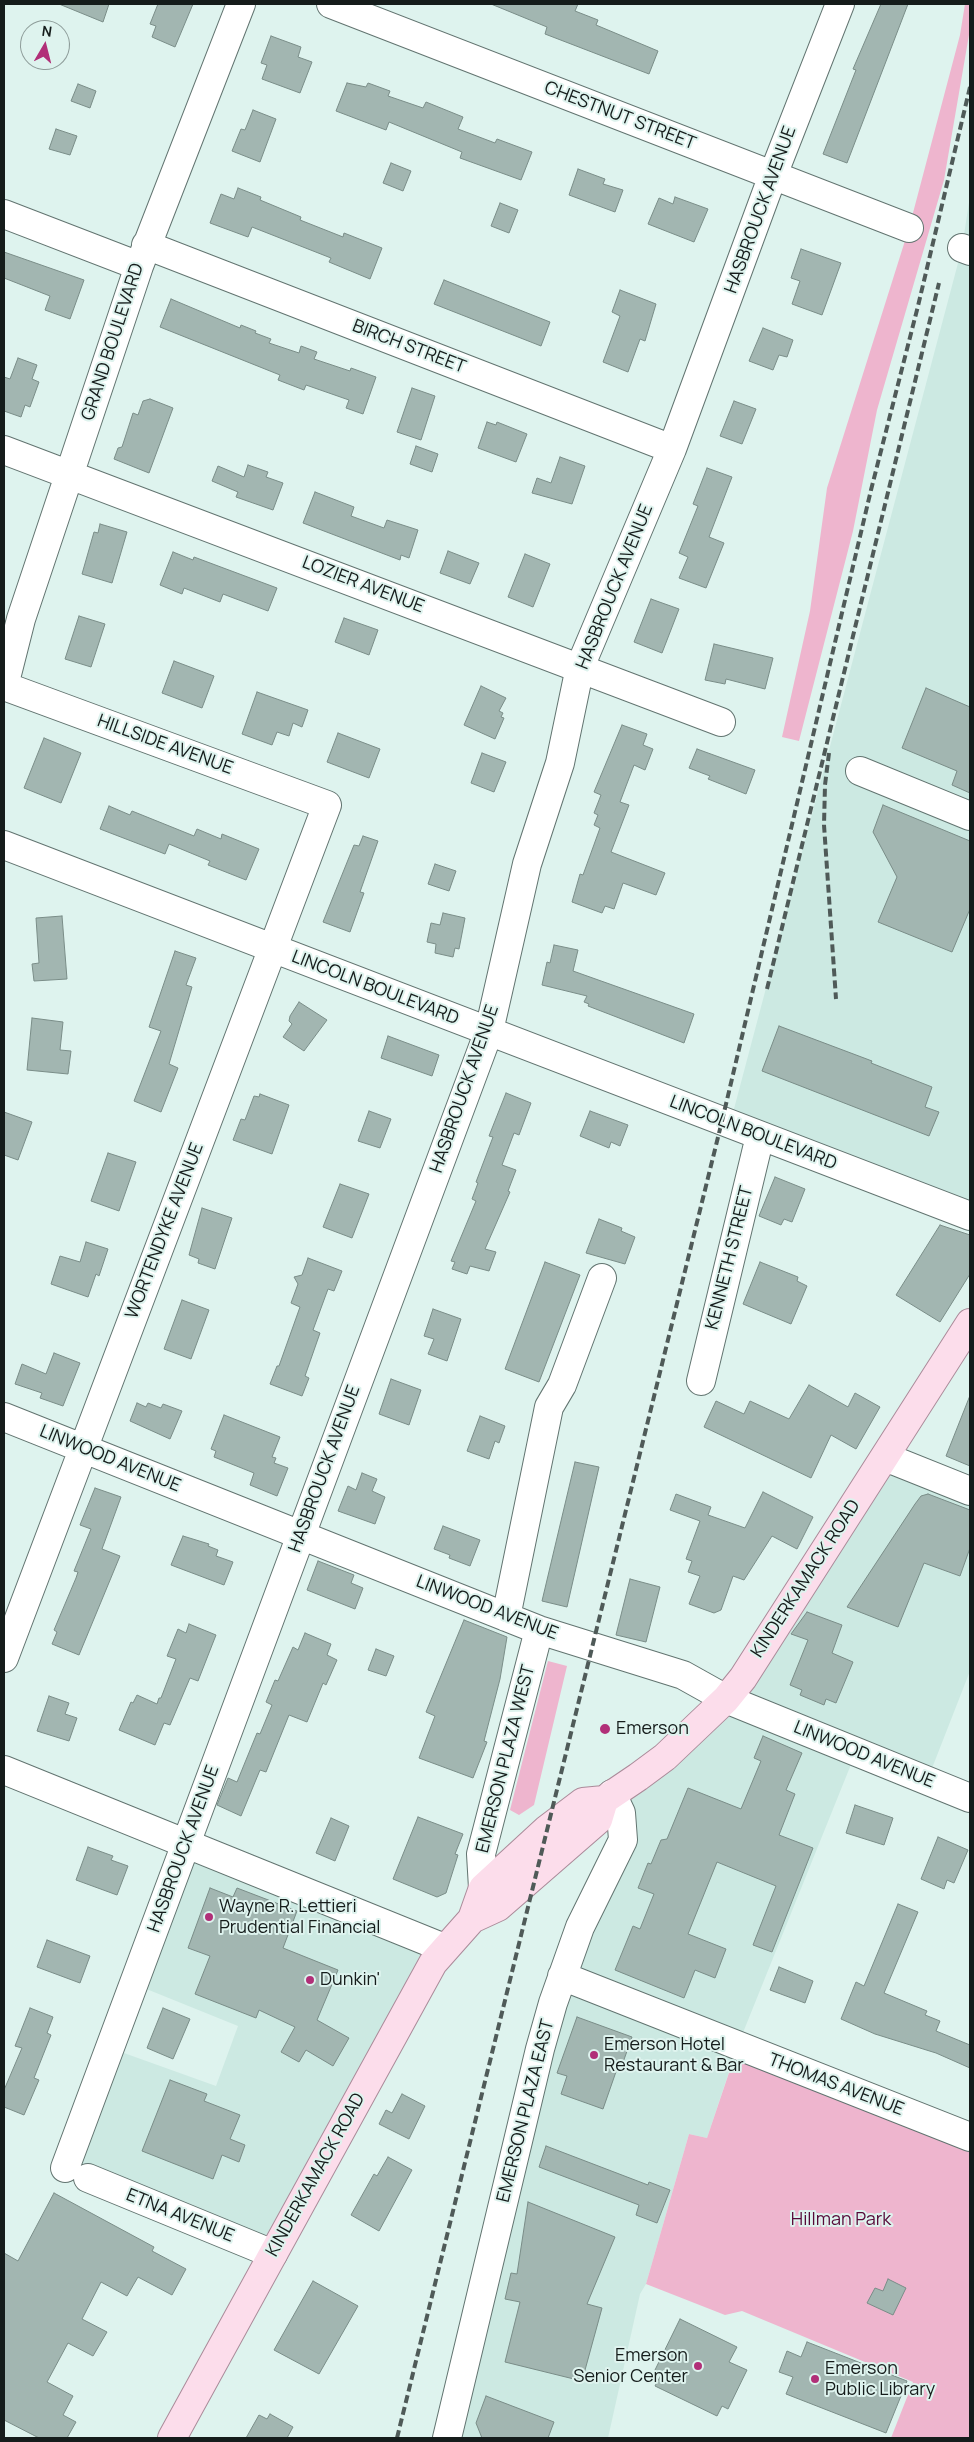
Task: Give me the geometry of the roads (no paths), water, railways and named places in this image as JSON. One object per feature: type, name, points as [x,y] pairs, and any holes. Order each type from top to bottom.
[{"type":"main road","name":"KINDERKAMACK ROAD","points":[[472,1919],[483,1888],[546,1830],[582,1802],[608,1797],[665,1756],[726,1699],[743,1678],[970,1323]]},
{"type":"main road","name":"KINDERKAMACK ROAD","points":[[172,2438],[432,1963],[472,1919],[498,1907],[598,1820],[608,1797]]},
{"type":"street","name":"GRAND BOULEVARD","points":[[4,686],[21,619],[142,255],[241,4]]},
{"type":"street","name":"CHESTNUT STREET","points":[[331,4],[909,228]]},
{"type":"street","name":"HASBROUCK AVENUE","points":[[77,2173],[186,1844],[489,1031],[527,864],[560,762],[580,667],[672,449],[773,175],[840,4]]},
{"type":"street","name":"BIRCH STREET","points":[[4,214],[142,255],[672,449]]},
{"type":"street","name":"LOZIER AVENUE","points":[[4,450],[721,722]]},
{"type":"street","name":"HILLSIDE AVENUE","points":[[4,686],[327,804]]},
{"type":"street","points":[[860,771],[970,816]]},
{"type":"street","name":"WORTENDYKE AVENUE","points":[[4,1658],[327,804]]},
{"type":"street","name":"LINCOLN BOULEVARD","points":[[4,845],[970,1216]]},
{"type":"street","name":"KENNETH STREET","points":[[701,1381],[760,1136]]},
{"type":"street","points":[[506,1617],[549,1407],[562,1384],[602,1278]]},
{"type":"street","name":"LINWOOD AVENUE","points":[[4,1417],[539,1630],[683,1675],[726,1699],[970,1798]]},
{"type":"street","points":[[885,1457],[970,1490]]},
{"type":"street","name":"EMERSON PLAZA WEST","points":[[483,1888],[481,1854],[539,1630]]},
{"type":"street","points":[[4,1770],[444,1948]]},
{"type":"street","name":"EMERSON PLAZA EAST","points":[[447,2438],[540,2049],[562,1976],[580,1927],[620,1849],[623,1834],[621,1813],[608,1797]]},
{"type":"street","name":"THOMAS AVENUE","points":[[562,1976],[970,2137]]},
{"type":"street","name":"ETNA AVENUE","points":[[77,2173],[273,2254]]},
{"type":"railway","points":[[397,2438],[722,1121],[871,490],[918,306],[970,87]]},
{"type":"railway","points":[[767,989],[939,283]]},
{"type":"railway","points":[[829,753],[825,785],[824,825],[836,999]]},
{"type":"place","name":"Emerson","points":[[605,1729]]},
{"type":"place","name":"Wayne R. Lettieri Prudential Financial","points":[[209,1917]]},
{"type":"place","name":"Dunkin'","points":[[310,1980]]},
{"type":"place","name":"Emerson Hotel Restaurant & Bar","points":[[594,2055]]},
{"type":"place","name":"Emerson Senior Center","points":[[698,2366]]},
{"type":"place","name":"Emerson Public Library","points":[[815,2379]]},
{"type":"park label","name":"Hillman Park","points":[[841,2220]]}]
